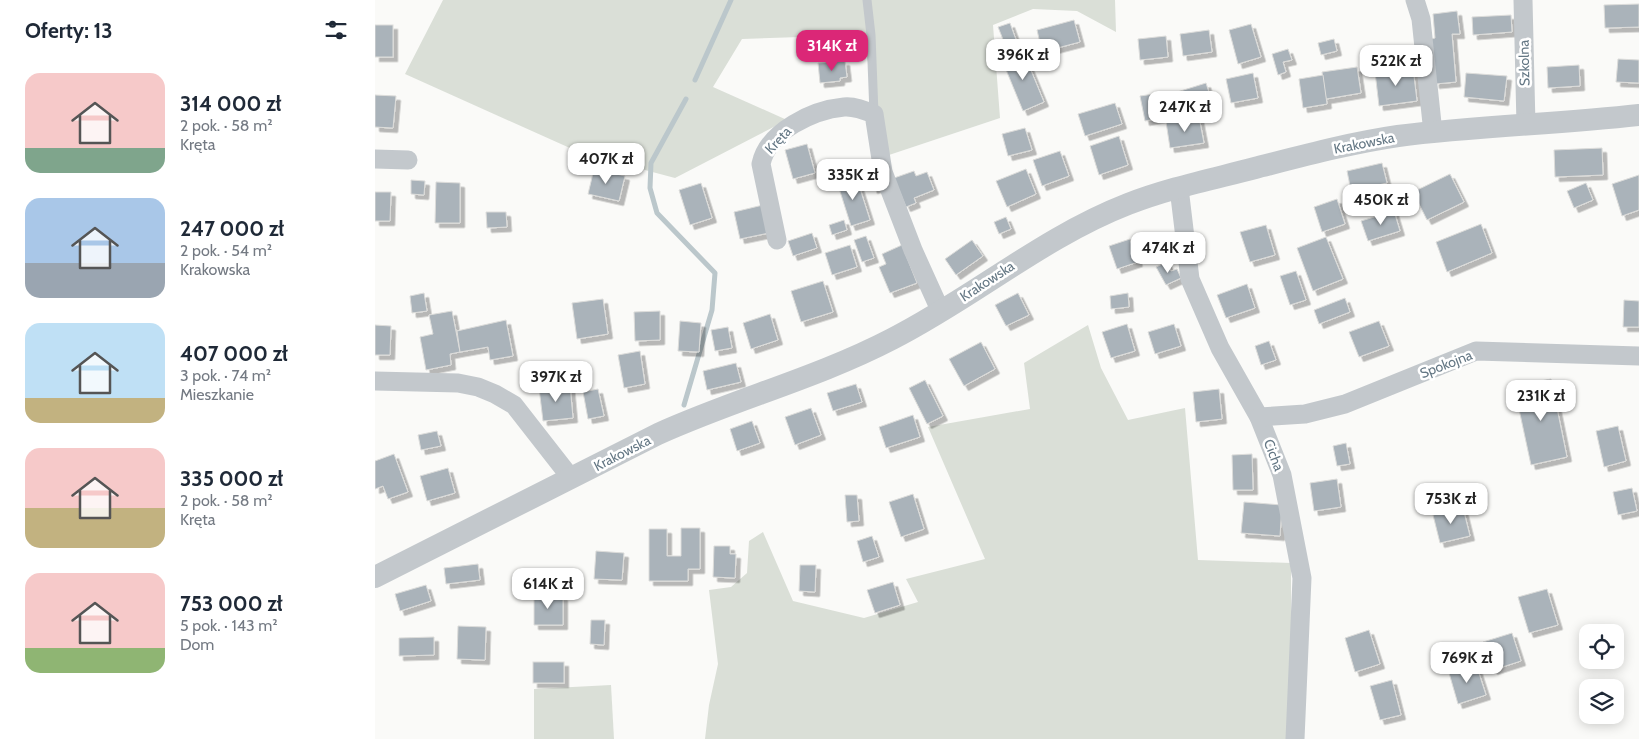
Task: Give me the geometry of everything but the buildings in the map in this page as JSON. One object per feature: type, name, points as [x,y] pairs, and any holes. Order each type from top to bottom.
[{"type":"street","points":[[1415,0],[1421,19],[1433,132]]},
{"type":"street","name":"Szkolna","points":[[1523,0],[1526,125]]},
{"type":"street","name":"Kręta","points":[[777,240],[761,164],[763,153],[784,130],[795,123],[829,110],[845,107],[859,108],[874,114]]},
{"type":"street","points":[[874,114],[883,172],[913,250],[941,312]]},
{"type":"street","name":"Krakowska","points":[[375,577],[687,421],[847,360],[892,339],[941,312],[1034,251],[1084,223],[1130,203],[1179,188],[1347,146],[1397,137],[1433,132],[1639,115]]},
{"type":"street","points":[[375,159],[408,160]]},
{"type":"street","name":"Cicha","points":[[1179,188],[1190,279],[1220,348],[1259,417],[1282,474],[1302,578],[1295,739]]},
{"type":"street","name":"Spokojna","points":[[1259,417],[1305,414],[1345,404],[1476,351],[1639,356]]},
{"type":"street","points":[[375,380],[458,383],[478,387],[495,394],[514,405],[571,478]]},
{"type":"lane","points":[[867,0],[871,35],[874,114]]},
{"type":"shaded area","points":[[443,0],[1115,0],[1116,32],[1077,11],[1033,9],[993,25],[1000,118],[886,156],[862,35],[742,39],[713,87],[787,120],[675,178],[581,153],[405,74]]},
{"type":"shaded area","points":[[1088,325],[1101,368],[1128,420],[1185,408],[1198,560],[1291,563],[1291,739],[705,739],[709,705],[718,664],[709,590],[731,587],[747,573],[749,541],[763,532],[793,601],[864,618],[918,602],[906,579],[985,559],[928,427],[1030,409],[1024,363]]},
{"type":"shaded area","points":[[611,685],[614,739],[534,739],[534,689]]},
{"type":"waterway","points":[[695,80],[731,0]]},
{"type":"waterway","points":[[684,405],[712,310],[715,273],[657,213],[650,188],[651,163],[686,99]]}]
